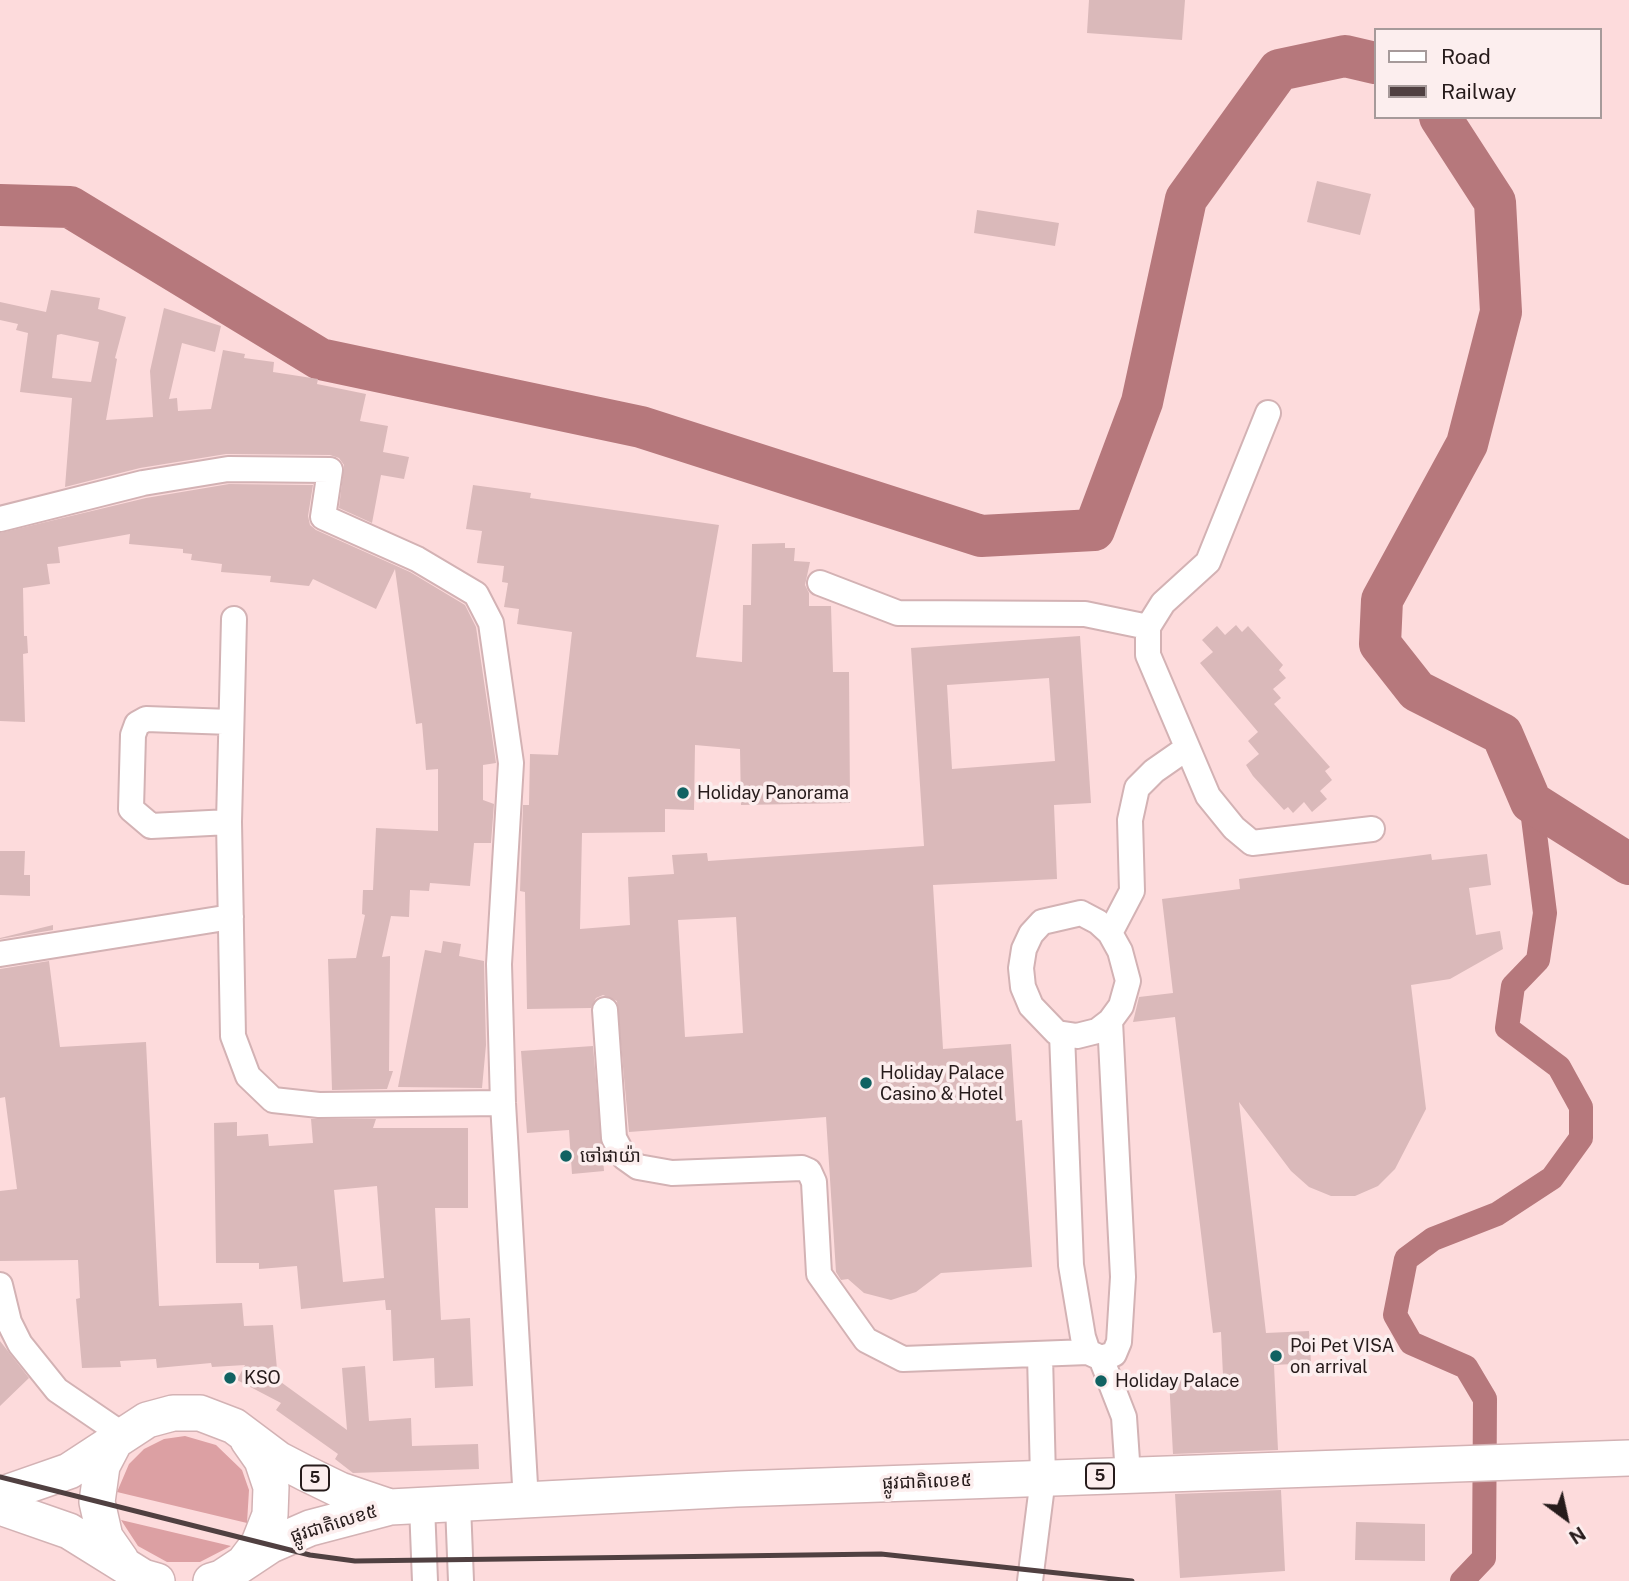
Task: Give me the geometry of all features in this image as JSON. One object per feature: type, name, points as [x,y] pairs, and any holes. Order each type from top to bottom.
[{"type":"highway","name":"ផ្លូវជាតិលេខ៥","points":[[0,1495],[69,1471],[147,1420],[173,1413],[200,1413],[218,1418],[278,1459],[316,1479],[406,1506]]},
{"type":"highway","name":"ផ្លូវជាតិលេខ៥","points":[[243,1563],[259,1543],[270,1515],[271,1487],[262,1460],[246,1437]]},
{"type":"highway","points":[[118,1440],[102,1466],[97,1502],[105,1537],[121,1560]]},
{"type":"highway","name":"ផ្លូវជាតិលេខ៥","points":[[211,1581],[271,1545],[310,1528],[406,1506],[526,1502],[736,1489],[1629,1458]]},
{"type":"highway","points":[[0,1507],[69,1531],[121,1560],[143,1577],[157,1581]]},
{"type":"street","points":[[1268,414],[1208,562],[1163,603],[1148,627],[1148,655],[1208,796],[1234,828],[1252,843],[1372,829]]},
{"type":"street","points":[[0,519],[143,483],[228,469],[330,470],[323,517],[417,559],[476,594],[491,623],[511,763],[499,964],[503,1103],[526,1502]]},
{"type":"street","points":[[820,583],[898,613],[1085,614],[1148,627]]},
{"type":"street","points":[[234,618],[229,822],[233,1036],[248,1076],[272,1100],[319,1105],[503,1103]]},
{"type":"street","points":[[229,822],[151,826],[131,809],[133,735],[137,724],[146,719],[231,722]]},
{"type":"street","points":[[1110,933],[1132,891],[1130,820],[1137,788],[1154,771],[1187,748]]},
{"type":"street","points":[[1081,913],[1098,922],[1110,933],[1121,951],[1128,981],[1121,1006],[1110,1021],[1097,1031],[1077,1036],[1062,1034],[1057,1033],[1031,1006],[1023,988],[1021,968],[1031,934],[1042,922],[1081,913]]},
{"type":"street","points":[[0,954],[231,917]]},
{"type":"street","points":[[605,1010],[614,1138],[625,1157],[638,1167],[672,1173],[802,1168],[809,1171],[814,1182],[819,1274],[866,1340],[903,1359],[1114,1354],[1119,1342],[1123,1277],[1110,1021]]},
{"type":"street","points":[[1062,1034],[1071,1265],[1078,1319],[1124,1417],[1128,1475]]},
{"type":"street","points":[[0,1284],[9,1322],[20,1344],[57,1390],[118,1440]]},
{"type":"street","points":[[1030,1581],[1043,1478],[1040,1355]]},
{"type":"street","points":[[458,1504],[461,1581]]},
{"type":"street","points":[[406,1506],[425,1581]]},
{"type":"shaded area","points":[[185,1436],[216,1445],[242,1470],[249,1490],[247,1523],[117,1492],[129,1464],[144,1449],[164,1439]]},
{"type":"shaded area","points":[[121,1520],[231,1546],[200,1562],[167,1562],[138,1546]]},
{"type":"building","points":[[1089,0],[1185,0],[1182,40],[1087,33]]},
{"type":"building","points":[[1317,181],[1371,194],[1360,235],[1307,222]]},
{"type":"building","points":[[977,210],[1059,223],[1055,246],[974,233]]},
{"type":"building","points":[[51,290],[100,298],[98,309],[126,317],[115,358],[117,359],[106,420],[153,417],[150,371],[164,308],[221,326],[215,352],[182,343],[169,399],[177,398],[178,411],[211,409],[223,350],[245,354],[244,358],[274,362],[273,372],[318,379],[317,384],[366,394],[360,421],[388,426],[383,452],[409,457],[404,479],[381,475],[372,523],[339,508],[344,465],[339,458],[330,455],[226,454],[140,468],[65,487],[72,398],[20,392],[28,333],[16,330],[18,324],[0,320],[0,302],[46,312]],"holes":[[[57,335],[99,342],[91,382],[52,378]]]},
{"type":"building","points":[[229,484],[313,485],[308,516],[310,525],[410,572],[465,605],[476,627],[496,763],[483,765],[483,800],[494,804],[491,843],[474,843],[470,886],[430,883],[429,891],[410,890],[409,917],[391,916],[382,957],[390,956],[389,1071],[393,1071],[387,1089],[332,1090],[328,959],[356,958],[365,915],[362,914],[363,890],[373,890],[376,828],[438,831],[438,769],[426,770],[422,723],[416,724],[395,569],[376,609],[313,579],[309,586],[270,582],[271,576],[221,572],[222,564],[191,560],[192,554],[183,553],[183,549],[129,544],[130,534],[58,547],[60,563],[47,564],[50,584],[23,588],[24,636],[27,636],[28,653],[23,654],[25,722],[0,721],[0,533],[146,498]]},
{"type":"building","points":[[473,485],[531,493],[530,498],[719,525],[696,657],[742,662],[743,605],[751,605],[752,544],[785,543],[785,548],[795,548],[794,561],[810,562],[805,585],[809,593],[809,606],[831,606],[833,672],[849,672],[850,803],[741,805],[740,749],[695,745],[694,810],[665,809],[665,832],[582,833],[580,929],[630,925],[628,877],[674,874],[672,855],[707,853],[708,861],[924,846],[911,648],[1080,636],[1091,803],[1054,805],[1057,879],[933,885],[943,1049],[1011,1044],[1016,1121],[1022,1120],[1032,1267],[941,1273],[916,1292],[891,1300],[864,1293],[848,1279],[841,1280],[836,1272],[826,1117],[629,1132],[617,1001],[603,995],[596,998],[591,1008],[527,1009],[525,892],[520,891],[523,805],[529,805],[530,754],[558,755],[572,632],[517,624],[519,609],[504,607],[508,583],[502,582],[504,566],[477,563],[482,531],[466,529]],"holes":[[[1049,678],[1055,761],[952,769],[947,685]],[[736,917],[743,1033],[685,1037],[678,920]]]},
{"type":"building","points":[[1236,625],[1242,632],[1248,626],[1283,665],[1279,670],[1286,678],[1273,689],[1281,698],[1274,704],[1330,767],[1325,771],[1332,780],[1320,791],[1327,799],[1312,812],[1304,802],[1293,813],[1288,807],[1284,810],[1253,776],[1246,765],[1259,754],[1248,741],[1258,732],[1200,663],[1213,652],[1202,640],[1217,626],[1225,635]]},
{"type":"building","points":[[0,851],[25,851],[24,875],[30,875],[30,896],[0,895]]},
{"type":"building","points":[[1431,854],[1432,860],[1487,854],[1491,885],[1469,888],[1476,935],[1500,931],[1503,949],[1450,979],[1411,985],[1426,1109],[1395,1169],[1378,1186],[1355,1196],[1331,1196],[1309,1187],[1291,1171],[1239,1102],[1266,1333],[1309,1331],[1311,1363],[1274,1365],[1278,1450],[1173,1454],[1169,1379],[1223,1376],[1221,1332],[1213,1333],[1175,1017],[1133,1022],[1139,997],[1173,993],[1162,899],[1240,889],[1239,879]]},
{"type":"building","points":[[53,925],[53,930],[0,939],[0,938]]},
{"type":"building","points":[[443,941],[461,944],[459,956],[484,961],[486,1045],[482,1088],[398,1087],[425,950],[441,953]]},
{"type":"building","points":[[49,961],[60,1047],[146,1042],[159,1306],[242,1303],[244,1326],[273,1325],[278,1380],[347,1430],[342,1368],[365,1366],[369,1421],[411,1418],[412,1446],[478,1444],[479,1469],[353,1473],[335,1459],[338,1454],[276,1410],[281,1403],[237,1380],[245,1365],[212,1367],[211,1363],[157,1368],[156,1359],[120,1361],[121,1367],[82,1368],[76,1299],[80,1298],[78,1260],[0,1261],[0,1191],[17,1189],[5,1097],[0,1098],[0,969]]},
{"type":"building","points":[[593,1046],[604,1171],[572,1174],[569,1130],[527,1133],[521,1051]]},
{"type":"building","points":[[311,1119],[376,1119],[373,1128],[468,1128],[468,1208],[435,1208],[441,1320],[470,1318],[473,1386],[435,1388],[434,1358],[393,1361],[391,1310],[386,1310],[385,1300],[301,1309],[297,1266],[259,1269],[259,1263],[216,1263],[214,1123],[237,1122],[237,1136],[268,1134],[269,1146],[313,1143]],"holes":[[[377,1186],[384,1278],[343,1282],[334,1190]]]},
{"type":"building","points":[[0,1341],[29,1378],[0,1406]]},
{"type":"building","points":[[1281,1490],[1285,1571],[1180,1578],[1175,1494]]},
{"type":"building","points":[[1356,1522],[1425,1524],[1425,1561],[1355,1560]]},
{"type":"waterway","points":[[0,205],[70,207],[320,359],[641,427],[981,536],[1094,530],[1142,402],[1186,199],[1279,70],[1345,56],[1374,63]]},
{"type":"waterway","points":[[1441,119],[1495,202],[1501,312],[1467,444],[1382,600],[1380,644],[1417,691],[1502,734],[1531,802],[1629,864]]},
{"type":"waterway","points":[[1462,1581],[1484,1558],[1485,1399],[1466,1367],[1411,1343],[1395,1315],[1406,1259],[1433,1239],[1497,1214],[1552,1178],[1581,1138],[1581,1107],[1559,1067],[1507,1028],[1513,986],[1538,960],[1545,913],[1531,802]]},
{"type":"railway","points":[[0,1477],[310,1555],[355,1561],[881,1554],[1132,1581]]},
{"type":"place","name":"Holiday Panorama","points":[[683,793]]},
{"type":"place","name":"Holiday Palace Casino & Hotel","points":[[866,1083]]},
{"type":"place","name":"ចៅផាយ៉ា","points":[[566,1156]]},
{"type":"place","name":"Poi Pet VISA on arrival","points":[[1276,1356]]},
{"type":"place","name":"KSO","points":[[230,1378]]},
{"type":"place","name":"Holiday Palace","points":[[1101,1381]]}]
